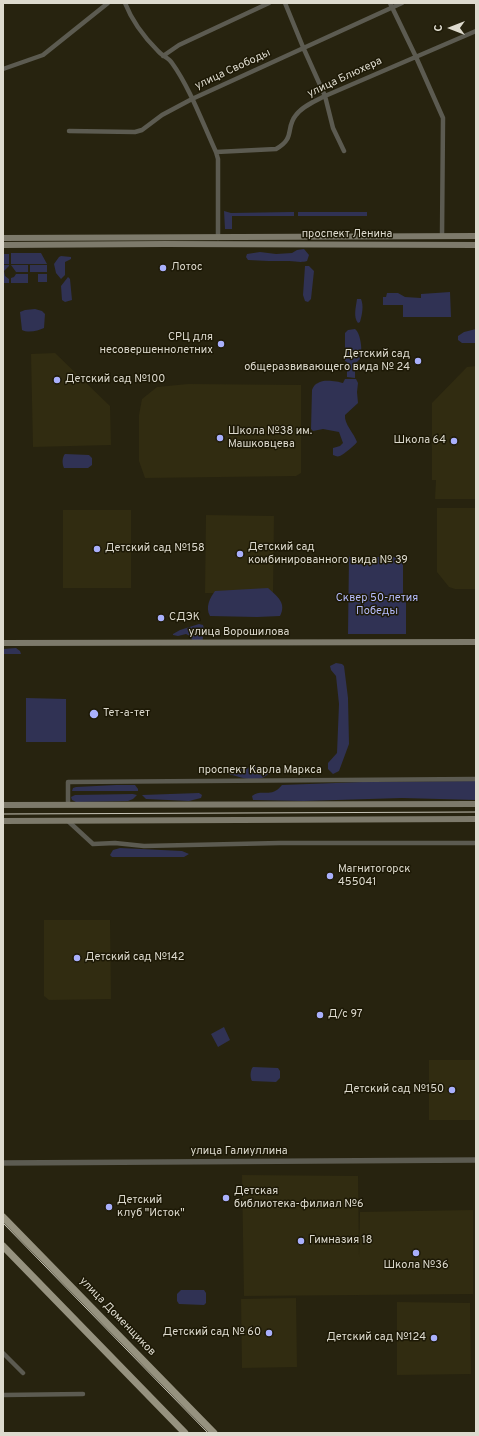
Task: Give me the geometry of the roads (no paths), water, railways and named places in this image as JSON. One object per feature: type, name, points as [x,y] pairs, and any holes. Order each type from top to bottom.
[{"type":"main road","name":"проспект Ленина","points":[[3,238],[151,236],[218,241],[476,245]]},
{"type":"main road","name":"проспект Ленина","points":[[3,245],[476,236]]},
{"type":"main road","name":"улица Ворошилова","points":[[3,643],[476,642]]},
{"type":"main road","points":[[3,806],[476,804]]},
{"type":"main road","points":[[3,821],[476,819]]},
{"type":"main road","name":"улица Доменщиков","points":[[3,1217],[214,1433]]},
{"type":"main road","points":[[3,1246],[185,1433]]},
{"type":"street","points":[[3,69],[43,55],[108,3]]},
{"type":"street","points":[[126,3],[137,25],[148,41],[172,63],[192,99],[216,152],[218,159],[218,241]]},
{"type":"street","points":[[163,56],[179,45],[269,3]]},
{"type":"street","points":[[286,3],[303,47],[325,96],[328,114],[344,151]]},
{"type":"street","name":"улица Свободы","points":[[69,131],[138,131],[162,115],[192,99],[391,6],[402,3]]},
{"type":"street","points":[[391,6],[443,118],[442,236]]},
{"type":"street","name":"улица Блюхера","points":[[216,152],[276,149],[283,145],[288,139],[292,121],[302,109],[325,96],[476,31]]},
{"type":"street","name":"проспект Карла Маркса","points":[[68,805],[68,782],[476,780]]},
{"type":"street","points":[[68,821],[93,844],[115,843],[152,846],[280,843],[476,843]]},
{"type":"street","name":"улица Галиуллина","points":[[3,1163],[476,1160]]},
{"type":"street","points":[[3,1353],[23,1373]]},
{"type":"street","points":[[3,1395],[83,1394]]},
{"type":"tram line","points":[[3,814],[476,812]]},
{"type":"tram line","points":[[3,1223],[208,1433]]},
{"type":"place","name":"Лотос","points":[[163,268]]},
{"type":"place","name":"СРЦ для несовершеннолетних","points":[[221,344]]},
{"type":"place","name":"Детский сад общеразвивающего вида № 24","points":[[418,361]]},
{"type":"place","name":"Детский сад №100","points":[[57,380]]},
{"type":"place","name":"Школа №38 им. Машковцева","points":[[220,438]]},
{"type":"place","name":"Школа 64","points":[[454,441]]},
{"type":"place","name":"Детский сад №158","points":[[97,549]]},
{"type":"place","name":"Детский сад комбинированного вида № 39","points":[[240,554]]},
{"type":"place","name":"СДЭК","points":[[161,618]]},
{"type":"place","name":"Тет-а-тет","points":[[94,714]]},
{"type":"place","name":"Магнитогорск 455041","points":[[330,876]]},
{"type":"place","name":"Детский сад №142","points":[[77,958]]},
{"type":"place","name":"Д/с 97","points":[[320,1015]]},
{"type":"place","name":"Детский сад №150","points":[[452,1090]]},
{"type":"place","name":"Детская библиотека-филиал №6","points":[[226,1198]]},
{"type":"place","name":"Детский клуб \"Исток\"","points":[[109,1207]]},
{"type":"place","name":"Гимназия 18","points":[[301,1241]]},
{"type":"place","name":"Школа №36","points":[[416,1253]]},
{"type":"place","name":"Детский сад № 60","points":[[269,1333]]},
{"type":"place","name":"Детский сад №124","points":[[434,1338]]},
{"type":"park label","name":"Сквер 50-летия Победы","points":[[377,605]]}]
